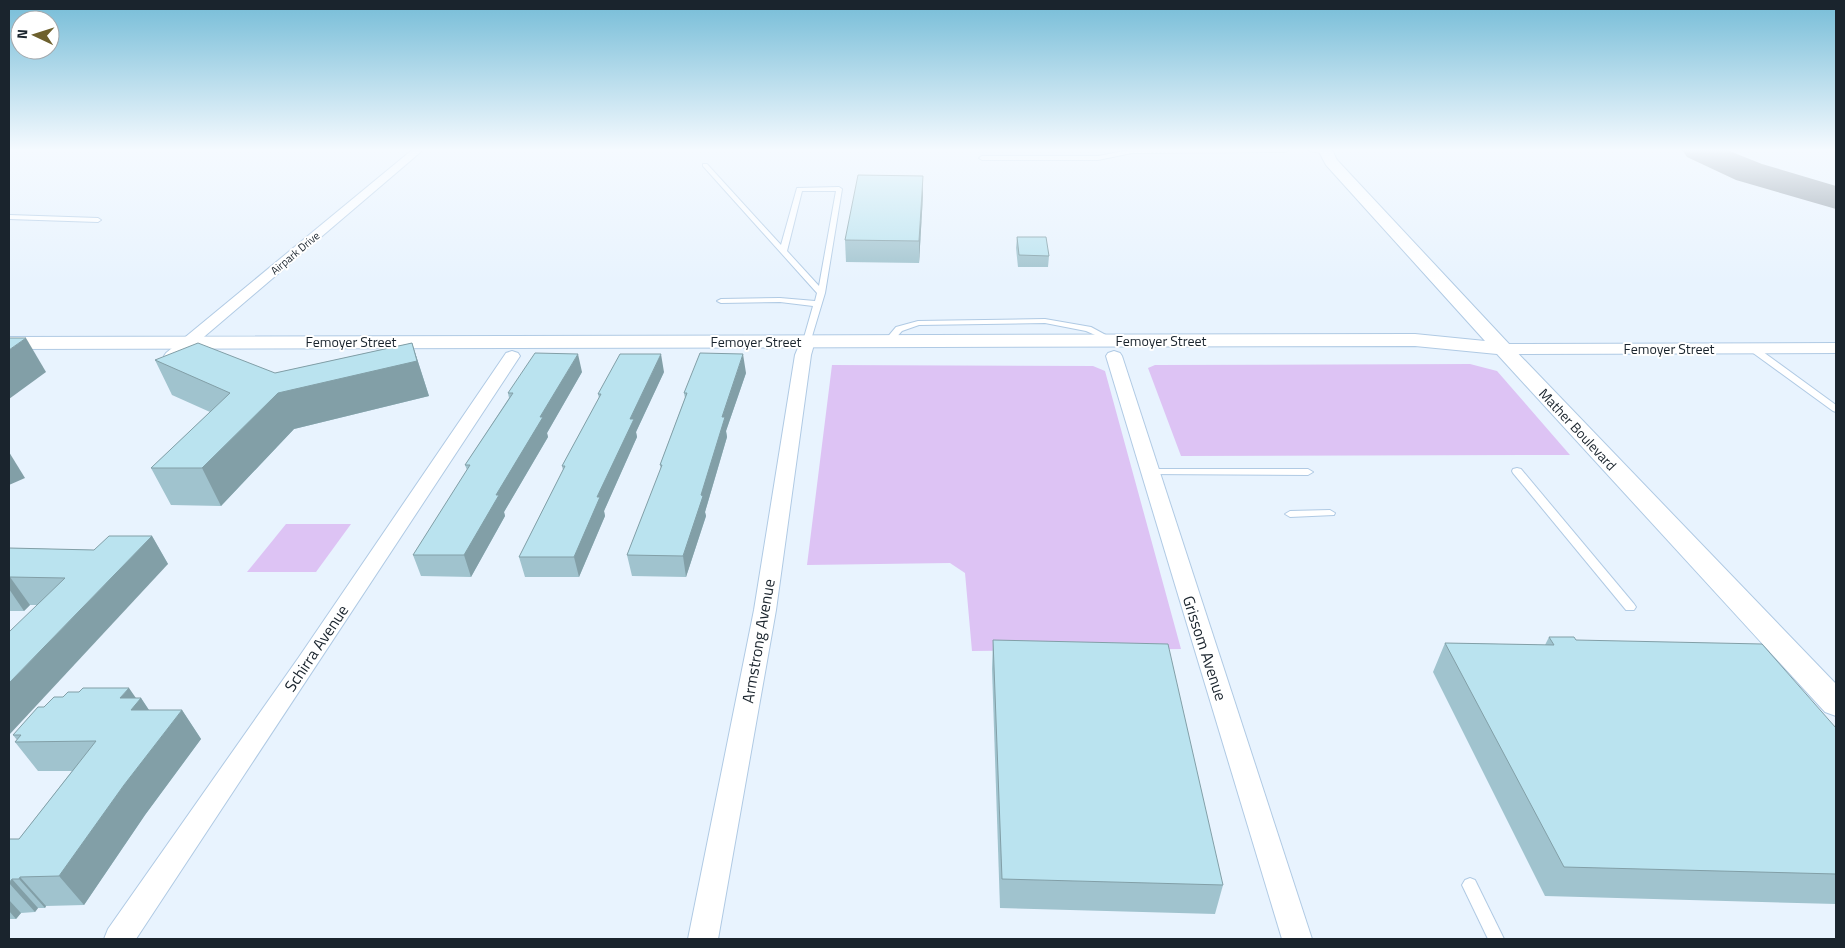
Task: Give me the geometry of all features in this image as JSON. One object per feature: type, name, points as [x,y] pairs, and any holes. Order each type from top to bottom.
[{"type":"street","name":"Airpark Drive","points":[[172,356],[365,194]]},
{"type":"street","name":"Mather Boulevard","points":[[1360,194],[1836,704]]},
{"type":"street","name":"Femoyer Street","points":[[9,356],[512,356],[805,348],[889,340],[1425,356],[1503,349],[1836,348]]},
{"type":"street","name":"Femoyer Street","points":[[9,342],[805,348],[998,356],[1113,348]]},
{"type":"street","name":"Armstrong Avenue","points":[[703,939],[765,610],[805,348]]},
{"type":"street","name":"Grissom Avenue","points":[[1113,348],[1150,472],[1297,939]]},
{"type":"street","name":"Schirra Avenue","points":[[119,939],[307,663],[462,428],[512,356]]},
{"type":"lane","points":[[732,194],[821,293]]},
{"type":"lane","points":[[783,251],[798,194]]},
{"type":"lane","points":[[805,348],[821,293],[838,194]]},
{"type":"lane","points":[[9,217],[98,220]]},
{"type":"lane","points":[[721,301],[780,300],[818,304]]},
{"type":"lane","points":[[1752,348],[1836,409]]},
{"type":"lane","points":[[1517,471],[1630,607]]},
{"type":"lane","points":[[1150,472],[1308,472]]},
{"type":"lane","points":[[1290,514],[1330,513]]},
{"type":"lane","points":[[1470,885],[1496,939]]},
{"type":"shaded area","points":[[1470,364],[1497,371],[1570,455],[1181,456],[1148,368],[1155,365]]},
{"type":"shaded area","points":[[832,365],[1093,366],[1105,371],[1181,649],[972,651],[965,573],[950,563],[807,565]]},
{"type":"shaded area","points":[[286,524],[351,524],[316,572],[247,572]]},
{"type":"building","points":[[854,194],[922,194],[919,241],[845,240]]},
{"type":"building","points":[[1017,237],[1046,237],[1049,256],[1019,255]]},
{"type":"building","points":[[9,338],[26,338],[9,350]]},
{"type":"building","points":[[198,343],[275,373],[412,343],[417,361],[278,393],[202,468],[151,468],[230,393],[155,360]]},
{"type":"building","points":[[535,353],[578,354],[540,417],[543,417],[496,495],[499,495],[464,555],[413,555],[470,465],[465,465],[513,393],[508,393]]},
{"type":"building","points":[[700,353],[743,354],[722,417],[725,417],[701,495],[703,496],[683,556],[627,555],[662,465],[660,465],[687,393],[684,393]]},
{"type":"building","points":[[620,354],[661,354],[630,419],[634,419],[597,497],[600,497],[574,557],[519,557],[565,466],[562,466],[601,394],[598,394]]},
{"type":"building","points":[[109,536],[152,536],[9,683],[9,632],[65,578],[10,577],[9,579],[9,548],[94,550]]},
{"type":"building","points":[[1549,637],[1574,637],[1576,640],[1762,644],[1836,728],[1836,874],[1564,867],[1445,643],[1554,645]]},
{"type":"building","points":[[993,640],[1168,644],[1223,885],[1002,879]]},
{"type":"building","points":[[83,688],[129,688],[120,698],[141,698],[131,710],[182,710],[124,785],[59,876],[20,877],[19,879],[12,879],[9,883],[9,839],[19,839],[96,741],[15,742],[21,735],[13,735],[38,707],[44,707],[54,697],[63,697],[68,692],[79,692]]},
{"type":"taxiway","points":[[1823,194],[1836,198]]}]
